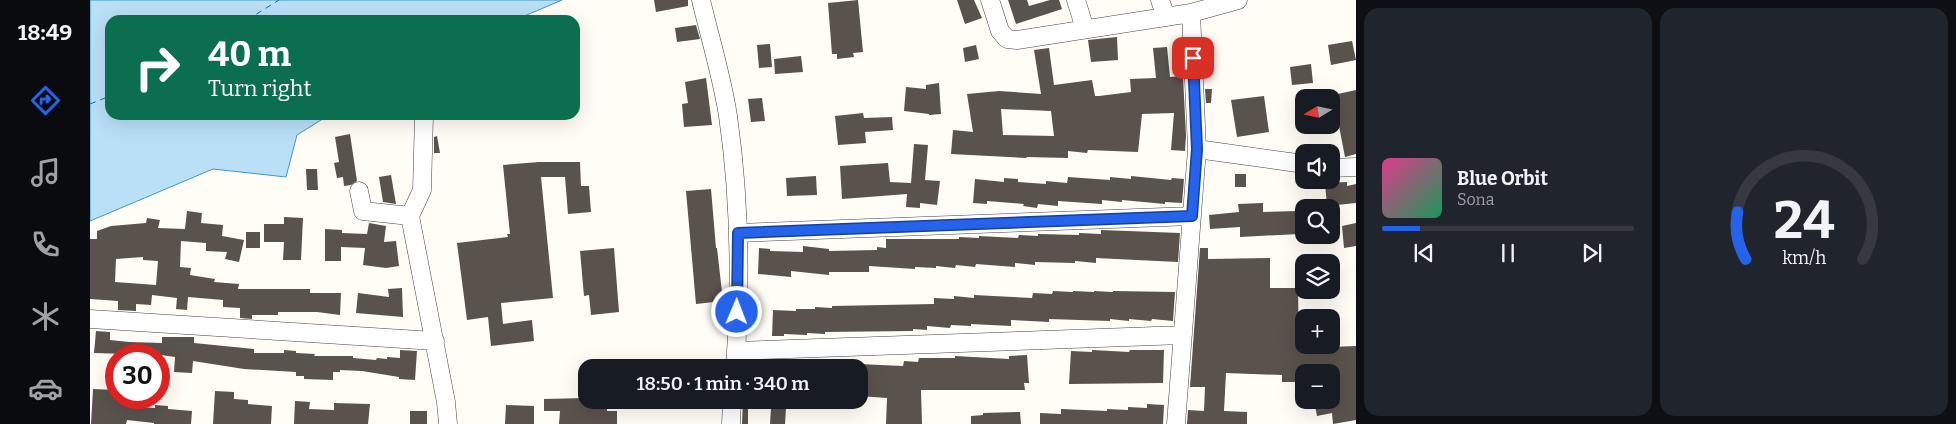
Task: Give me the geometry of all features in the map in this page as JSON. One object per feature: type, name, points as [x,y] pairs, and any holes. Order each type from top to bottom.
[{"type":"street","points":[[701,0],[727,114],[734,164],[738,233],[735,359],[1183,335]]},
{"type":"street","points":[[990,0],[1000,31],[1007,38],[1017,40],[1086,29],[1163,8],[1191,13],[1238,0]]},
{"type":"street","points":[[1076,0],[1086,29]]},
{"type":"street","points":[[1176,424],[1197,149],[1191,13]]},
{"type":"street","points":[[424,120],[422,190],[410,216],[448,424]]},
{"type":"street","points":[[1197,149],[1295,163]]},
{"type":"street","points":[[1340,168],[1356,167]]},
{"type":"street","points":[[359,191],[363,211],[410,216]]},
{"type":"street","points":[[738,233],[1192,216]]},
{"type":"street","points":[[90,319],[434,341]]},
{"type":"street","points":[[730,424],[731,409]]},
{"type":"water","points":[[90,0],[562,0],[527,15],[105,15],[105,120],[321,120],[297,135],[286,177],[213,169],[90,221]]},
{"type":"building","points":[[654,0],[688,0],[688,6],[656,12]]},
{"type":"building","points":[[858,0],[863,52],[853,53],[854,57],[837,59],[837,54],[832,54],[828,3]]},
{"type":"building","points":[[957,0],[974,0],[982,18],[965,24]]},
{"type":"building","points":[[1008,0],[1027,0],[1029,6],[1050,0],[1059,0],[1062,9],[1016,24]]},
{"type":"building","points":[[696,25],[700,39],[677,42],[675,28]]},
{"type":"building","points":[[1117,37],[1118,60],[1091,62],[1088,40]]},
{"type":"building","points":[[1352,41],[1356,60],[1331,65],[1328,45]]},
{"type":"building","points":[[770,44],[772,67],[759,68],[757,45]]},
{"type":"building","points":[[976,45],[979,59],[965,62],[963,48]]},
{"type":"building","points":[[1167,47],[1170,77],[1183,76],[1185,151],[1171,150],[1174,113],[1142,114],[1138,152],[1088,150],[1087,153],[1068,151],[1068,158],[951,154],[953,130],[973,132],[967,94],[999,91],[1041,94],[1034,50],[1049,48],[1054,85],[1092,80],[1095,96],[1099,96],[1131,92],[1130,79],[1156,78],[1153,48]],"holes":[[[1001,109],[1051,111],[1054,136],[1003,135]]]},
{"type":"building","points":[[801,56],[803,72],[775,74],[774,59]]},
{"type":"building","points":[[1311,64],[1313,83],[1292,85],[1290,67]]},
{"type":"building","points":[[706,78],[712,125],[684,127],[682,104],[688,103],[685,82]]},
{"type":"building","points":[[939,83],[941,114],[929,115],[904,111],[906,87],[926,89],[926,85]]},
{"type":"building","points":[[1205,89],[1212,89],[1211,103],[1206,103]]},
{"type":"building","points":[[1356,90],[1356,154],[1345,157],[1340,131],[1340,93]]},
{"type":"building","points":[[1264,96],[1269,132],[1237,137],[1231,100]]},
{"type":"building","points":[[762,98],[765,121],[751,122],[748,99]]},
{"type":"building","points":[[863,113],[864,118],[892,117],[893,130],[865,132],[866,143],[838,145],[835,116]]},
{"type":"building","points":[[350,134],[357,181],[351,185],[344,186],[343,177],[337,178],[334,163],[339,162],[335,137]]},
{"type":"building","points":[[437,136],[440,153],[434,153],[434,137]]},
{"type":"building","points":[[914,144],[928,145],[925,180],[940,181],[937,205],[920,203],[920,208],[906,207],[907,194],[842,199],[840,166],[888,163],[890,182],[911,183]]},
{"type":"building","points":[[539,162],[580,162],[581,186],[589,186],[591,212],[568,214],[565,177],[541,177],[553,298],[501,303],[503,324],[532,320],[534,341],[491,346],[488,317],[467,320],[457,243],[508,237],[507,234],[510,234],[503,165]]},
{"type":"building","points":[[306,169],[317,169],[318,190],[307,190]]},
{"type":"building","points":[[1235,174],[1246,174],[1246,187],[1235,187]]},
{"type":"building","points":[[391,175],[396,204],[383,202],[379,177]]},
{"type":"building","points":[[816,176],[817,195],[787,196],[786,178]]},
{"type":"building","points":[[1131,176],[1171,180],[1172,178],[1184,179],[1182,203],[1165,202],[1165,204],[1102,200],[1102,204],[1058,201],[1058,206],[1038,204],[1037,208],[1023,206],[1024,204],[987,201],[987,204],[973,203],[975,179],[1004,182],[1004,178],[1018,179],[1018,182],[1046,184],[1046,181],[1067,183],[1068,177],[1110,180],[1110,177],[1131,179]]},
{"type":"building","points":[[1340,182],[1347,182],[1347,186],[1356,184],[1356,203],[1340,205],[1340,199],[1326,199],[1326,189],[1340,189]]},
{"type":"building","points":[[711,189],[723,301],[696,304],[686,191]]},
{"type":"building","points":[[1263,203],[1263,212],[1295,211],[1295,234],[1240,237],[1240,227],[1210,229],[1209,215],[1239,212],[1238,204]]},
{"type":"building","points":[[187,211],[202,213],[201,223],[223,225],[222,236],[244,240],[239,262],[225,259],[227,252],[206,251],[206,243],[181,241],[180,267],[191,268],[190,275],[215,279],[214,282],[239,284],[238,289],[310,289],[310,293],[341,293],[340,315],[317,312],[278,312],[278,315],[252,315],[252,319],[240,318],[240,308],[223,307],[223,300],[188,297],[187,310],[176,309],[177,298],[152,295],[151,305],[136,304],[136,311],[118,310],[118,301],[90,299],[90,239],[97,239],[97,231],[111,226],[146,223],[147,218],[160,220],[158,228],[185,229]],"holes":[[[143,257],[143,260],[158,261],[156,285],[115,282],[116,259]]]},
{"type":"building","points":[[284,217],[303,218],[301,260],[283,260],[284,242],[264,242],[264,224],[284,224]]},
{"type":"building","points":[[369,223],[386,226],[384,242],[396,241],[399,266],[386,268],[363,265],[365,248],[341,247],[341,261],[325,261],[325,229],[342,230],[342,233],[367,234]]},
{"type":"building","points":[[1356,223],[1356,246],[1344,248],[1342,226]]},
{"type":"building","points":[[1101,230],[1180,233],[1178,262],[1096,258],[1096,263],[1075,261],[1075,263],[1035,262],[1035,265],[1015,263],[1015,267],[976,264],[975,267],[956,265],[955,268],[936,266],[936,268],[915,267],[915,269],[869,266],[869,272],[829,272],[829,275],[791,271],[791,277],[758,274],[759,248],[770,249],[770,251],[803,252],[803,246],[829,249],[829,251],[877,250],[877,247],[886,248],[886,239],[959,239],[959,237],[979,238],[979,236],[1018,238],[1019,235],[1038,236],[1038,234],[1101,234]]},
{"type":"building","points":[[246,232],[260,232],[260,248],[246,248]]},
{"type":"building","points":[[614,248],[619,312],[591,315],[589,295],[584,296],[580,251]]},
{"type":"building","points":[[1200,248],[1208,248],[1208,259],[1270,258],[1270,288],[1295,288],[1295,299],[1298,299],[1298,309],[1295,309],[1295,354],[1340,354],[1340,347],[1356,346],[1356,420],[1333,424],[1332,413],[1317,416],[1316,409],[1340,409],[1340,364],[1295,364],[1295,382],[1282,382],[1282,375],[1226,373],[1224,411],[1247,412],[1247,424],[1187,424],[1188,410],[1204,411],[1205,387],[1190,387]]},
{"type":"building","points":[[402,288],[403,317],[356,313],[358,293],[389,297],[388,289]]},
{"type":"building","points":[[1053,291],[1175,292],[1173,321],[1152,319],[1151,321],[1129,319],[1129,321],[1110,319],[1110,321],[1049,319],[1049,322],[1011,320],[1011,326],[971,324],[971,326],[951,325],[950,328],[927,326],[927,330],[913,329],[913,331],[825,332],[825,334],[807,333],[807,335],[784,334],[784,336],[772,336],[773,310],[796,311],[796,309],[815,309],[815,307],[832,308],[832,306],[934,304],[934,298],[954,299],[954,296],[974,298],[974,295],[1032,298],[1033,293],[1052,294]]},
{"type":"building","points":[[96,331],[110,332],[110,340],[129,342],[162,343],[162,337],[194,337],[194,343],[254,349],[254,353],[284,353],[284,350],[315,354],[314,356],[353,356],[353,358],[376,360],[377,358],[387,359],[387,357],[400,358],[400,350],[417,351],[415,380],[399,379],[399,377],[362,371],[340,370],[340,372],[333,372],[333,380],[304,379],[304,376],[296,376],[296,372],[244,369],[193,361],[192,373],[174,372],[175,357],[170,356],[170,344],[105,344],[105,353],[94,353]]},
{"type":"building","points":[[1092,350],[1129,352],[1130,350],[1164,350],[1163,383],[1069,384],[1071,351],[1092,352]]},
{"type":"building","points":[[1027,355],[1029,383],[1024,383],[1025,390],[921,390],[922,424],[886,424],[887,398],[868,397],[868,364],[903,366],[904,361],[918,362],[919,358],[955,358],[955,356],[1009,359],[1009,356]]},
{"type":"building","points":[[93,389],[105,390],[105,409],[192,411],[191,424],[154,424],[127,420],[126,424],[91,424]]},
{"type":"building","points":[[215,391],[234,392],[234,399],[248,400],[248,404],[272,406],[271,424],[213,424]]},
{"type":"building","points":[[578,398],[578,409],[617,411],[617,424],[559,424],[560,411],[544,411],[544,399]]},
{"type":"building","points":[[295,401],[310,402],[309,409],[334,410],[334,403],[370,404],[368,424],[294,424]]},
{"type":"building","points":[[1147,404],[1164,405],[1163,424],[1040,424],[1040,413],[1061,414],[1061,409],[1128,410],[1128,407],[1147,408]]},
{"type":"building","points":[[506,405],[534,406],[534,424],[505,424]]},
{"type":"building","points":[[743,409],[748,409],[748,424],[742,424]]},
{"type":"building","points":[[771,409],[786,409],[785,424],[770,424]]},
{"type":"building","points":[[410,411],[427,411],[427,424],[410,424]]},
{"type":"building","points":[[1020,412],[1021,424],[971,424],[971,416],[983,415],[983,413]]},
{"type":"ferry route","points":[[255,15],[279,0]]},
{"type":"ferry route","points":[[90,104],[105,98]]},
{"type":"route","points":[[737,312],[738,233],[1192,216],[1197,149],[1193,58]]}]
